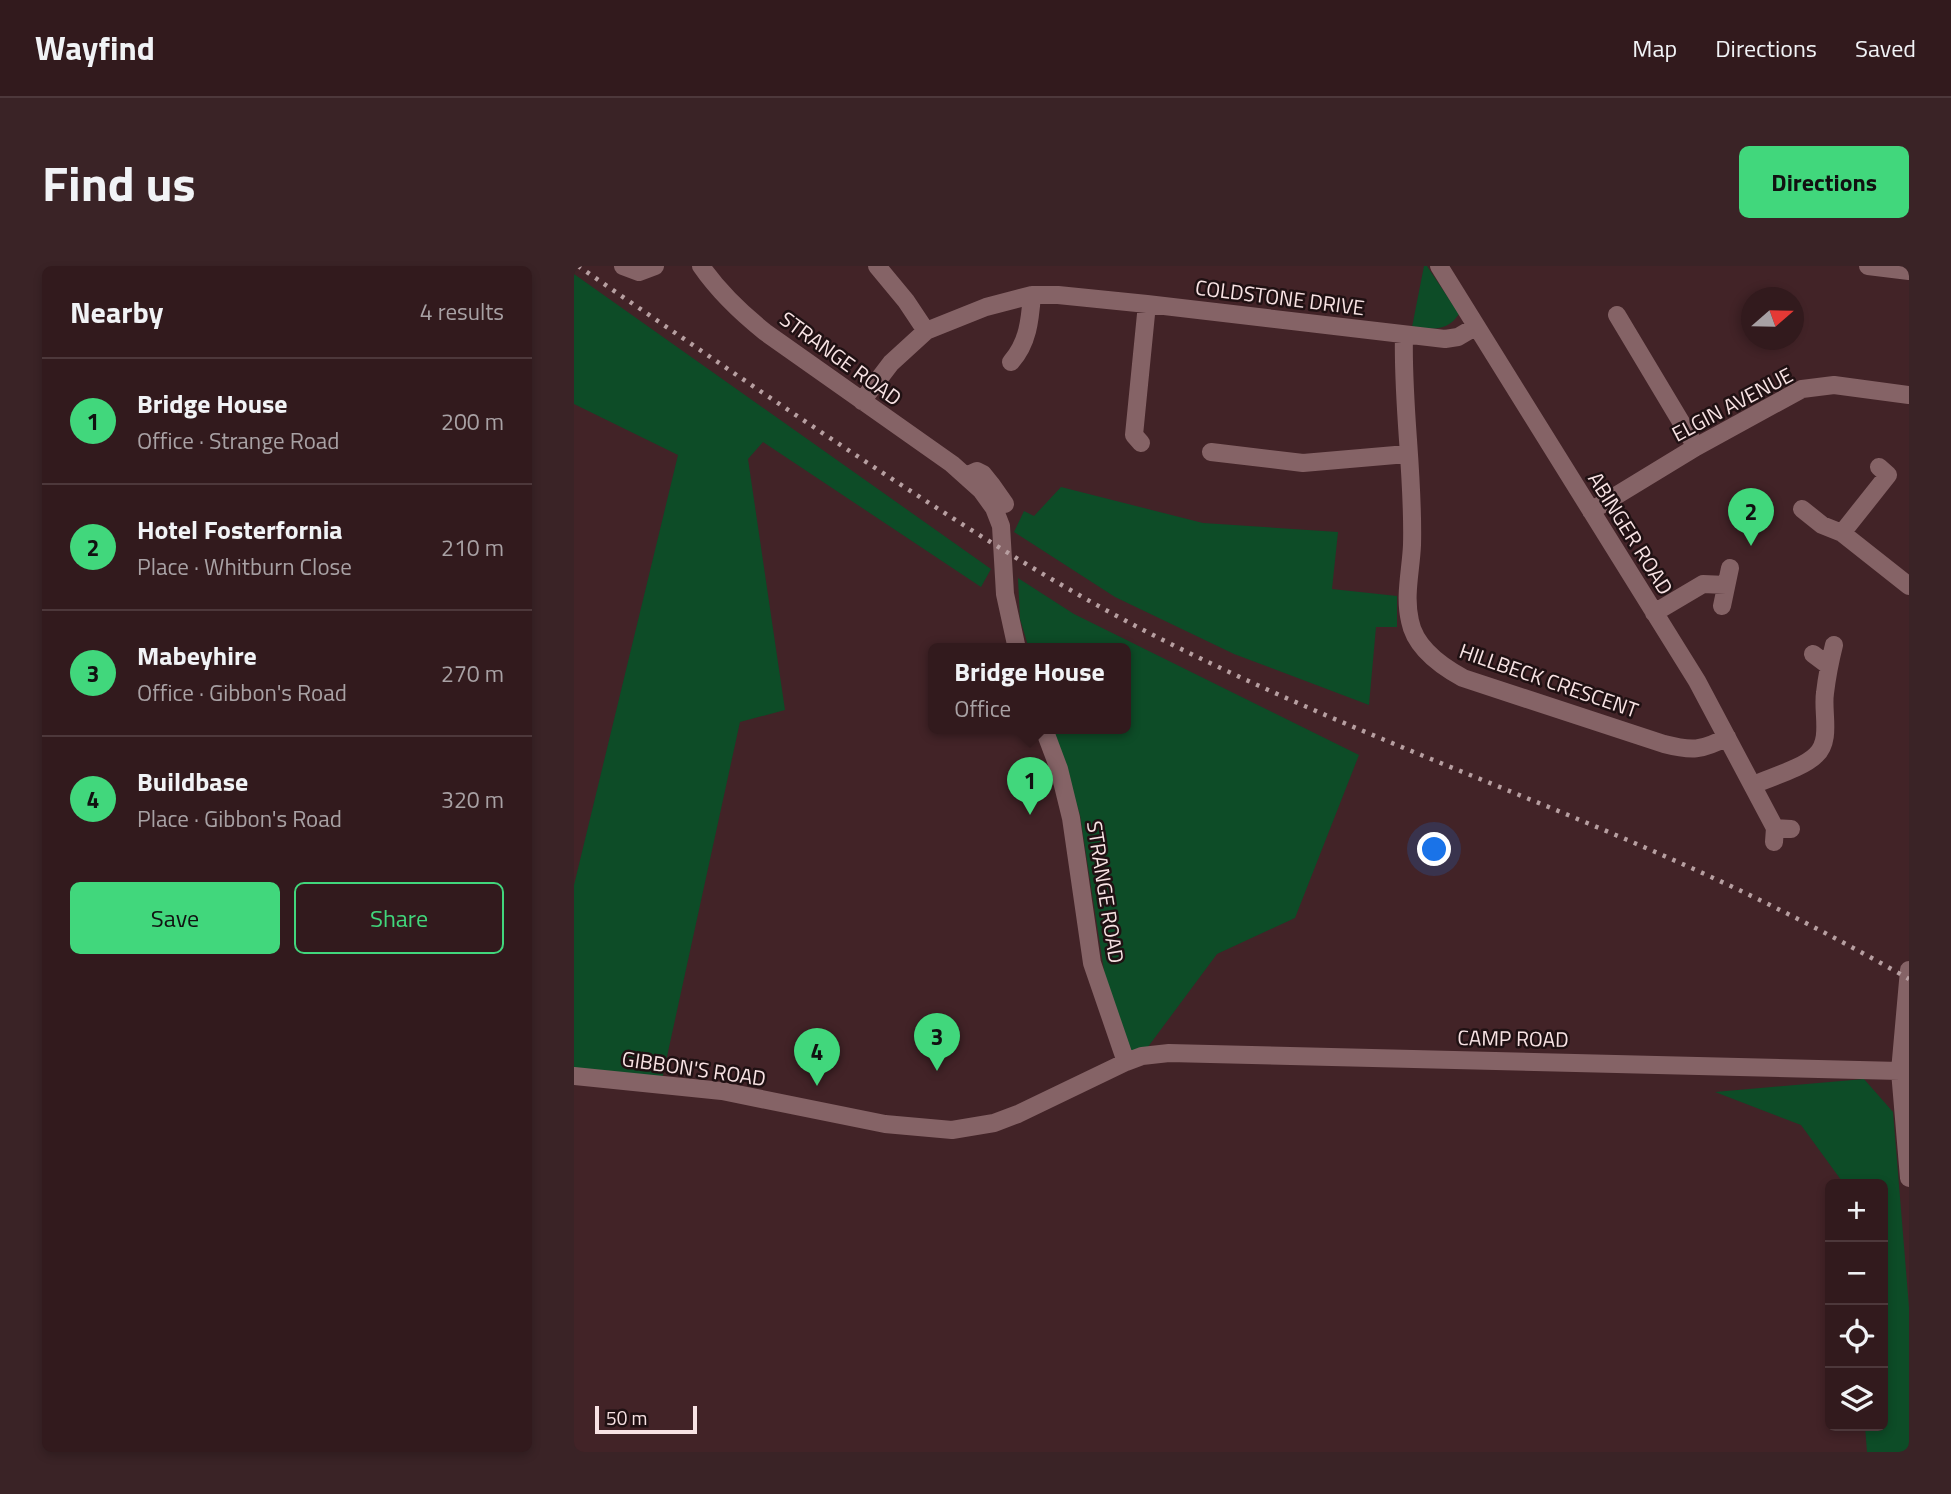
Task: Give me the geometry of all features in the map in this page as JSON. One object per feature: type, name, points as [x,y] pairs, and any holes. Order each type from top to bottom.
[{"type":"street","points":[[623,266],[639,272],[655,266]]},
{"type":"street","name":"STRANGE ROAD","points":[[701,266],[740,311],[967,476],[988,499],[998,517],[1005,557],[1005,594],[1016,643]]},
{"type":"street","points":[[877,266],[926,331]]},
{"type":"street","name":"ABINGER ROAD","points":[[1439,266],[1696,681],[1780,833]]},
{"type":"street","points":[[1868,266],[1909,271]]},
{"type":"street","points":[[1019,359],[1030,323],[1032,295]]},
{"type":"street","name":"COLDSTONE DRIVE","points":[[862,401],[891,363],[926,331],[986,307],[1032,295],[1147,304],[1452,339],[1475,327]]},
{"type":"street","points":[[1134,440],[1147,304]]},
{"type":"street","points":[[1628,322],[1696,447]]},
{"type":"street","name":"HILLBECK CRESCENT","points":[[1404,335],[1412,545],[1408,596],[1410,622],[1429,655],[1463,678],[1664,744],[1688,750],[1709,747],[1727,737]]},
{"type":"street","name":"ELGIN AVENUE","points":[[1591,511],[1696,447],[1802,388],[1835,385],[1909,395]]},
{"type":"street","points":[[1222,449],[1303,463],[1407,454]]},
{"type":"street","points":[[1842,533],[1887,469]]},
{"type":"street","points":[[1802,509],[1822,525],[1842,533],[1909,586]]},
{"type":"street","points":[[1654,613],[1703,584],[1728,576],[1722,606]]},
{"type":"street","points":[[1753,785],[1810,760],[1820,750],[1826,731],[1825,694],[1835,645]]},
{"type":"street","points":[[1813,654],[1829,666]]},
{"type":"street","name":"STRANGE ROAD","points":[[1046,734],[1059,769],[1071,818],[1092,963],[1126,1062]]},
{"type":"street","points":[[1909,970],[1900,1071],[1909,1178]]},
{"type":"street","name":"CAMP ROAD","points":[[1126,1062],[1142,1056],[1169,1053],[1900,1071]]},
{"type":"street","name":"GIBBON'S ROAD","points":[[574,1076],[722,1091],[885,1124],[952,1130],[995,1123],[1126,1062]]},
{"type":"green space","points":[[1424,266],[1427,266],[1459,314],[1444,327],[1412,327]]},
{"type":"green space","points":[[574,274],[991,569],[981,587],[763,442],[748,459],[785,710],[740,722],[661,1084],[574,1076],[574,885],[678,455],[574,404]]},
{"type":"green space","points":[[1061,487],[1203,523],[1338,532],[1332,589],[1397,596],[1397,627],[1376,627],[1369,705],[1234,654],[1115,597],[1014,532],[1024,511],[1034,516]]},
{"type":"green space","points":[[1018,578],[1074,614],[1359,755],[1295,918],[1217,954],[1136,1063],[1107,990],[1080,815],[1056,734],[1131,734],[1131,643],[1027,643],[1020,619]]},
{"type":"green space","points":[[1864,1079],[1893,1112],[1909,1307],[1909,1452],[1867,1452],[1865,1431],[1888,1431],[1888,1179],[1840,1179],[1801,1125],[1715,1092]]},
{"type":"railway","points":[[578,266],[937,508],[1128,622],[1224,670],[1353,727],[1708,875],[1909,979]]},
{"type":"place","name":"Hotel Fosterfornia","points":[[1751,546]]},
{"type":"place","name":"Bridge House","points":[[1030,815]]},
{"type":"place","name":"Mabeyhire","points":[[937,1071]]},
{"type":"place","name":"Buildbase","points":[[817,1086]]}]
